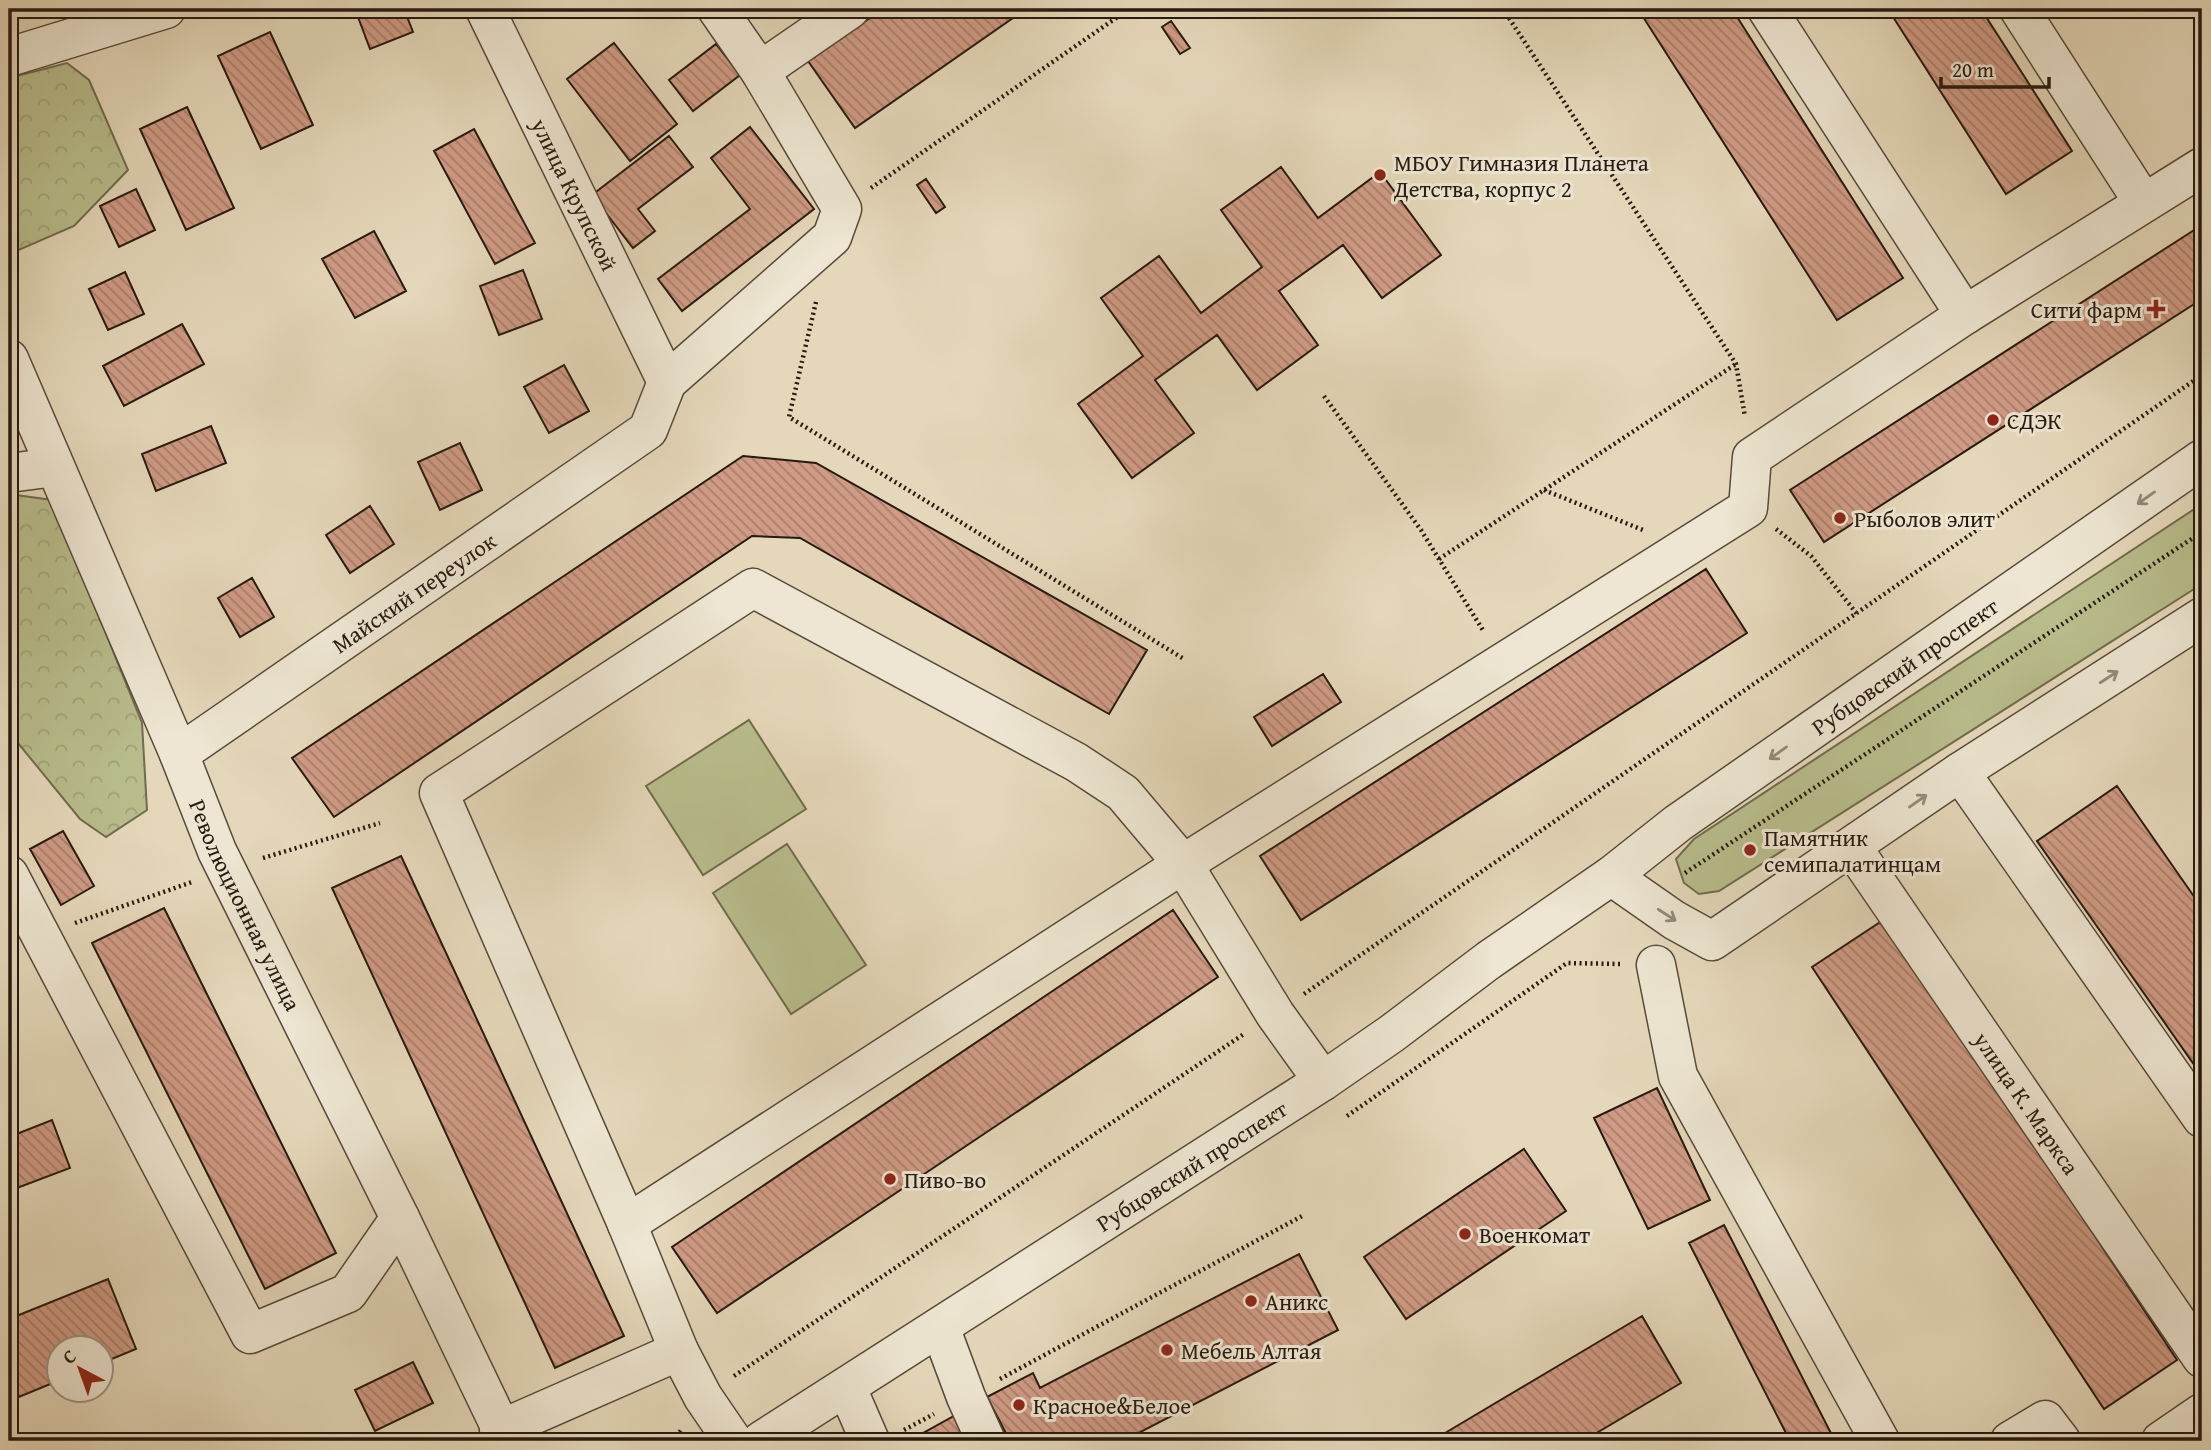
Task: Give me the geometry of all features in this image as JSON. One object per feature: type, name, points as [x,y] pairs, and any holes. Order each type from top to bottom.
[{"type":"street","points":[[9,57],[166,9]]},
{"type":"street","name":"улица Крупской","points":[[485,9],[667,382]]},
{"type":"street","points":[[667,382],[832,237],[842,209],[760,71],[717,9]]},
{"type":"street","points":[[760,71],[850,9]]},
{"type":"street","points":[[1767,9],[1965,315]]},
{"type":"street","points":[[2019,9],[2143,202]]},
{"type":"street","points":[[627,1224],[1183,864],[1748,508],[1752,457],[1965,315],[2202,167]]},
{"type":"street","name":"Революционная улица","points":[[9,359],[179,754],[217,851],[400,1218],[503,1435]]},
{"type":"street","name":"Майский переулок","points":[[179,754],[648,430],[667,382]]},
{"type":"street","name":"Рубцовский проспект","points":[[761,1441],[1323,1081],[1489,960],[1611,876],[1678,822],[2202,459]]},
{"type":"street","points":[[9,473],[55,467]]},
{"type":"street","points":[[733,1441],[703,1397],[679,1351],[627,1224],[439,793],[753,589],[1076,762],[1124,793],[1183,864],[1275,1014],[1323,1081]]},
{"type":"street","points":[[1611,876],[1674,920],[1712,941],[1960,772],[2200,625]]},
{"type":"street","points":[[1960,772],[2202,1118]]},
{"type":"street","name":"улица К. Маркса","points":[[1852,846],[2202,1357]]},
{"type":"street","points":[[9,875],[250,1334],[348,1293],[400,1218]]},
{"type":"street","points":[[1656,965],[1678,1076],[1880,1441]]},
{"type":"street","points":[[940,1327],[986,1441]]},
{"type":"street","points":[[503,1435],[679,1351]]},
{"type":"street","points":[[847,1388],[882,1438]]},
{"type":"street","points":[[2161,1441],[2202,1413]]},
{"type":"street","points":[[2010,1441],[2045,1420],[2061,1441]]},
{"type":"path","points":[[842,209],[1129,9]]},
{"type":"path","points":[[1503,9],[1736,364],[1752,457]]},
{"type":"path","points":[[817,301],[789,416],[1184,659]]},
{"type":"path","points":[[1439,559],[1736,364]]},
{"type":"path","points":[[703,1397],[1275,1014],[2202,375]]},
{"type":"path","points":[[1324,396],[1421,530],[1503,662]]},
{"type":"path","points":[[1543,489],[1686,547]]},
{"type":"path","points":[[1748,508],[1811,556],[1857,614]]},
{"type":"path","points":[[1685,873],[2202,532]]},
{"type":"path","points":[[1347,1116],[1567,963],[1656,965]]},
{"type":"path","points":[[882,1438],[966,1397],[1304,1215]]},
{"type":"green space","points":[[67,63],[89,80],[128,170],[74,226],[14,252],[9,242],[9,78]]},
{"type":"green space","points":[[9,494],[52,500],[142,723],[147,810],[106,837],[80,819],[18,743],[9,742]]},
{"type":"green space","points":[[2202,504],[2202,584],[1719,891],[1699,894],[1684,883],[1676,859],[1694,839]]},
{"type":"green space","points":[[749,720],[806,809],[703,875],[646,786]]},
{"type":"green space","points":[[787,844],[866,965],[791,1014],[713,893]]},
{"type":"building","points":[[355,9],[404,9],[413,32],[370,49]]},
{"type":"building","points":[[883,9],[1026,9],[855,128],[808,61]]},
{"type":"building","points":[[1638,9],[1732,9],[1903,278],[1837,320]]},
{"type":"building","points":[[1888,9],[1981,9],[2072,151],[2006,194]]},
{"type":"building","points":[[1171,21],[1190,48],[1180,54],[1162,27]]},
{"type":"building","points":[[270,32],[313,125],[261,149],[218,56]]},
{"type":"building","points":[[614,43],[677,124],[630,161],[567,79]]},
{"type":"building","points":[[716,44],[740,75],[693,111],[669,80]]},
{"type":"building","points":[[187,107],[234,208],[186,230],[140,129]]},
{"type":"building","points":[[750,127],[814,209],[682,311],[658,279],[750,209],[711,158]]},
{"type":"building","points":[[474,129],[535,243],[495,264],[434,151]]},
{"type":"building","points":[[669,136],[693,167],[638,209],[655,231],[633,248],[592,195]]},
{"type":"building","points":[[1281,167],[1318,218],[1380,172],[1441,255],[1382,298],[1343,245],[1279,291],[1318,345],[1257,390],[1217,335],[1155,380],[1194,433],[1132,478],[1078,404],[1143,356],[1101,298],[1159,256],[1201,313],[1262,267],[1221,210]]},
{"type":"building","points":[[926,179],[945,207],[936,213],[917,185]]},
{"type":"building","points":[[136,189],[155,230],[119,247],[100,206]]},
{"type":"building","points":[[2202,225],[2202,299],[1824,542],[1790,490]]},
{"type":"building","points":[[374,231],[406,291],[355,318],[322,259]]},
{"type":"building","points":[[523,270],[542,319],[499,335],[480,286]]},
{"type":"building","points":[[125,272],[144,314],[108,330],[89,289]]},
{"type":"building","points":[[182,324],[204,364],[124,406],[103,366]]},
{"type":"building","points":[[564,365],[589,411],[549,433],[524,387]]},
{"type":"building","points":[[211,426],[226,463],[156,491],[142,454]]},
{"type":"building","points":[[460,443],[482,490],[440,510],[418,462]]},
{"type":"building","points":[[743,456],[816,463],[1147,650],[1109,714],[800,538],[752,536],[334,817],[292,758]]},
{"type":"building","points":[[370,506],[394,544],[350,573],[326,535]]},
{"type":"building","points":[[1706,569],[1747,633],[1301,920],[1260,856]]},
{"type":"building","points":[[252,578],[274,617],[240,637],[218,598]]},
{"type":"building","points":[[1323,674],[1341,702],[1272,746],[1254,717]]},
{"type":"building","points":[[2117,786],[2202,908],[2202,1076],[2037,841]]},
{"type":"building","points":[[63,831],[94,886],[61,905],[30,849]]},
{"type":"building","points":[[401,856],[624,1336],[555,1368],[332,888]]},
{"type":"building","points":[[164,908],[336,1253],[265,1289],[92,943]]},
{"type":"building","points":[[1173,910],[1218,977],[717,1313],[672,1247]]},
{"type":"building","points":[[1885,919],[2177,1360],[2104,1409],[1812,967]]},
{"type":"building","points":[[1657,1088],[1710,1200],[1648,1229],[1594,1118]]},
{"type":"building","points":[[52,1120],[70,1168],[9,1191],[9,1137]]},
{"type":"building","name":"Военкомат","points":[[1524,1149],[1566,1211],[1406,1319],[1364,1257]]},
{"type":"building","points":[[1724,1225],[1835,1441],[1790,1441],[1689,1243]]},
{"type":"building","points":[[1299,1254],[1338,1330],[1123,1441],[1010,1441],[987,1397],[1033,1373],[1040,1388]]},
{"type":"building","points":[[108,1279],[136,1349],[116,1357],[116,1334],[46,1334],[46,1386],[9,1401],[9,1319]]},
{"type":"building","points":[[1642,1316],[1681,1383],[1583,1441],[1443,1441],[1440,1436]]},
{"type":"building","points":[[413,1362],[433,1403],[375,1431],[355,1390]]},
{"type":"building","points":[[961,1412],[977,1441],[918,1441],[916,1437]]},
{"type":"place","name":"МБОУ Гимназия Планета Детства, корпус 2","points":[[1380,175]]},
{"type":"place","name":"Сити фарм","points":[[2156,309]]},
{"type":"place","name":"СДЭК","points":[[1993,420]]},
{"type":"place","name":"Рыболов элит","points":[[1840,518]]},
{"type":"place","name":"Памятник семипалатинцам","points":[[1750,850]]},
{"type":"place","name":"Пиво-во","points":[[890,1179]]},
{"type":"place","name":"Военкомат","points":[[1465,1234]]},
{"type":"place","name":"Аникс","points":[[1251,1301]]},
{"type":"place","name":"Мебель Алтая","points":[[1167,1350]]},
{"type":"place","name":"Красное&Белое","points":[[1019,1405]]}]
